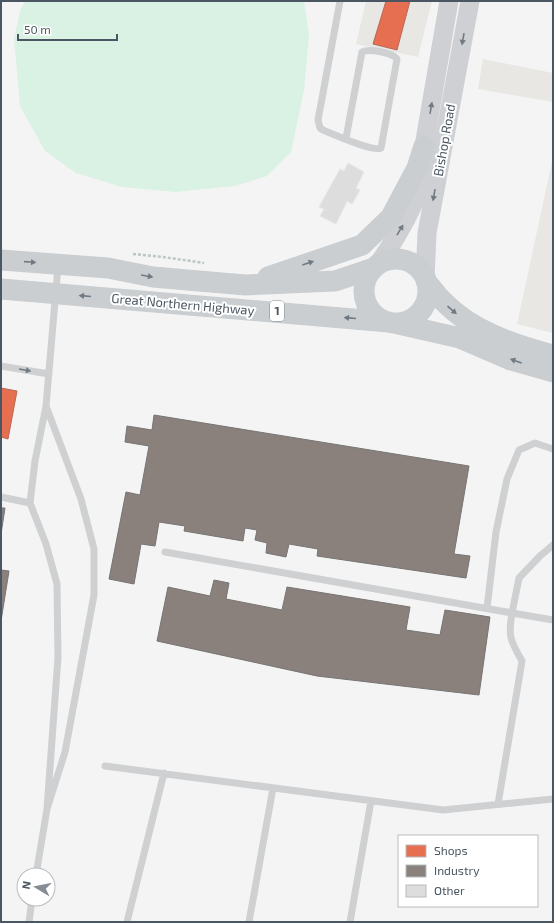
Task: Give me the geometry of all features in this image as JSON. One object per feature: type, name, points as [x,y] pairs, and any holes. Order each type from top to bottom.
[{"type":"main road","points":[[245,285],[362,245],[391,217],[414,175],[424,146]]},
{"type":"main road","name":"1","points":[[426,280],[426,302],[418,314],[406,321],[390,322],[376,316],[368,306],[365,299],[366,279],[376,266],[392,259],[406,260],[418,268],[444,302],[459,316],[479,328],[520,345],[553,354]]},
{"type":"main road","name":"Great Northern Highway","points":[[1,260],[108,268],[152,277],[245,285],[335,280],[376,266]]},
{"type":"main road","name":"Great Northern Highway","points":[[1,289],[390,322],[460,338],[511,360],[553,372]]},
{"type":"street","name":"Bishop Road","points":[[376,266],[404,224],[421,188],[431,151],[429,148],[424,146],[449,1]]},
{"type":"street","name":"Bishop Road","points":[[426,280],[427,233],[470,1]]},
{"type":"lane","points":[[340,1],[318,125],[323,130],[375,149],[381,148],[397,63],[396,57],[370,50],[362,52],[346,138]]},
{"type":"lane","points":[[37,867],[47,809],[58,658],[57,584],[46,544],[30,503],[35,461],[46,406],[58,264]]},
{"type":"lane","points":[[1,366],[49,374]]},
{"type":"lane","points":[[46,406],[82,499],[94,549],[94,595],[65,752],[47,809]]},
{"type":"lane","points":[[487,608],[496,532],[507,479],[519,450],[535,443],[553,449]]},
{"type":"lane","points":[[1,497],[30,503]]},
{"type":"lane","points":[[498,804],[522,661],[514,648],[509,632],[519,578],[553,545]]},
{"type":"lane","points":[[165,552],[553,620]]},
{"type":"lane","points":[[105,766],[443,810],[553,799]]},
{"type":"lane","points":[[126,922],[164,774]]},
{"type":"lane","points":[[249,922],[273,788]]},
{"type":"lane","points":[[350,922],[372,801]]},
{"type":"lane","points":[[29,922],[31,907]]},
{"type":"shaded area","points":[[366,1],[432,1],[418,57],[356,44]]},
{"type":"shaded area","points":[[483,59],[553,73],[553,102],[478,89]]},
{"type":"shaded area","points":[[553,157],[553,333],[517,324]]},
{"type":"green space","points":[[25,1],[304,1],[309,35],[304,90],[291,152],[267,176],[235,186],[175,192],[122,187],[76,173],[45,151],[20,106],[14,39],[20,11]]},
{"type":"building: Shops","points":[[386,1],[410,1],[397,50],[373,44]]},
{"type":"building: Shops","points":[[1,388],[17,391],[8,439],[1,437]]},
{"type":"building: Industry","points":[[154,415],[469,466],[454,554],[470,556],[466,578],[317,556],[318,549],[289,544],[286,557],[266,553],[267,543],[255,540],[257,530],[245,528],[243,541],[184,531],[185,526],[159,522],[155,546],[141,544],[134,584],[109,579],[126,492],[140,495],[149,446],[125,442],[127,426],[152,430]]},
{"type":"building: Industry","points":[[1,508],[5,508],[1,534]]},
{"type":"building: Industry","points":[[1,570],[9,571],[1,621]]},
{"type":"building: Industry","points":[[214,580],[229,583],[226,599],[282,610],[287,587],[410,607],[406,630],[440,635],[445,610],[490,617],[479,695],[317,676],[157,641],[168,587],[210,596]]},
{"type":"building: Other","points":[[348,163],[364,172],[356,188],[360,190],[352,204],[347,201],[336,224],[320,216],[324,209],[319,207],[340,169],[344,171]]}]
